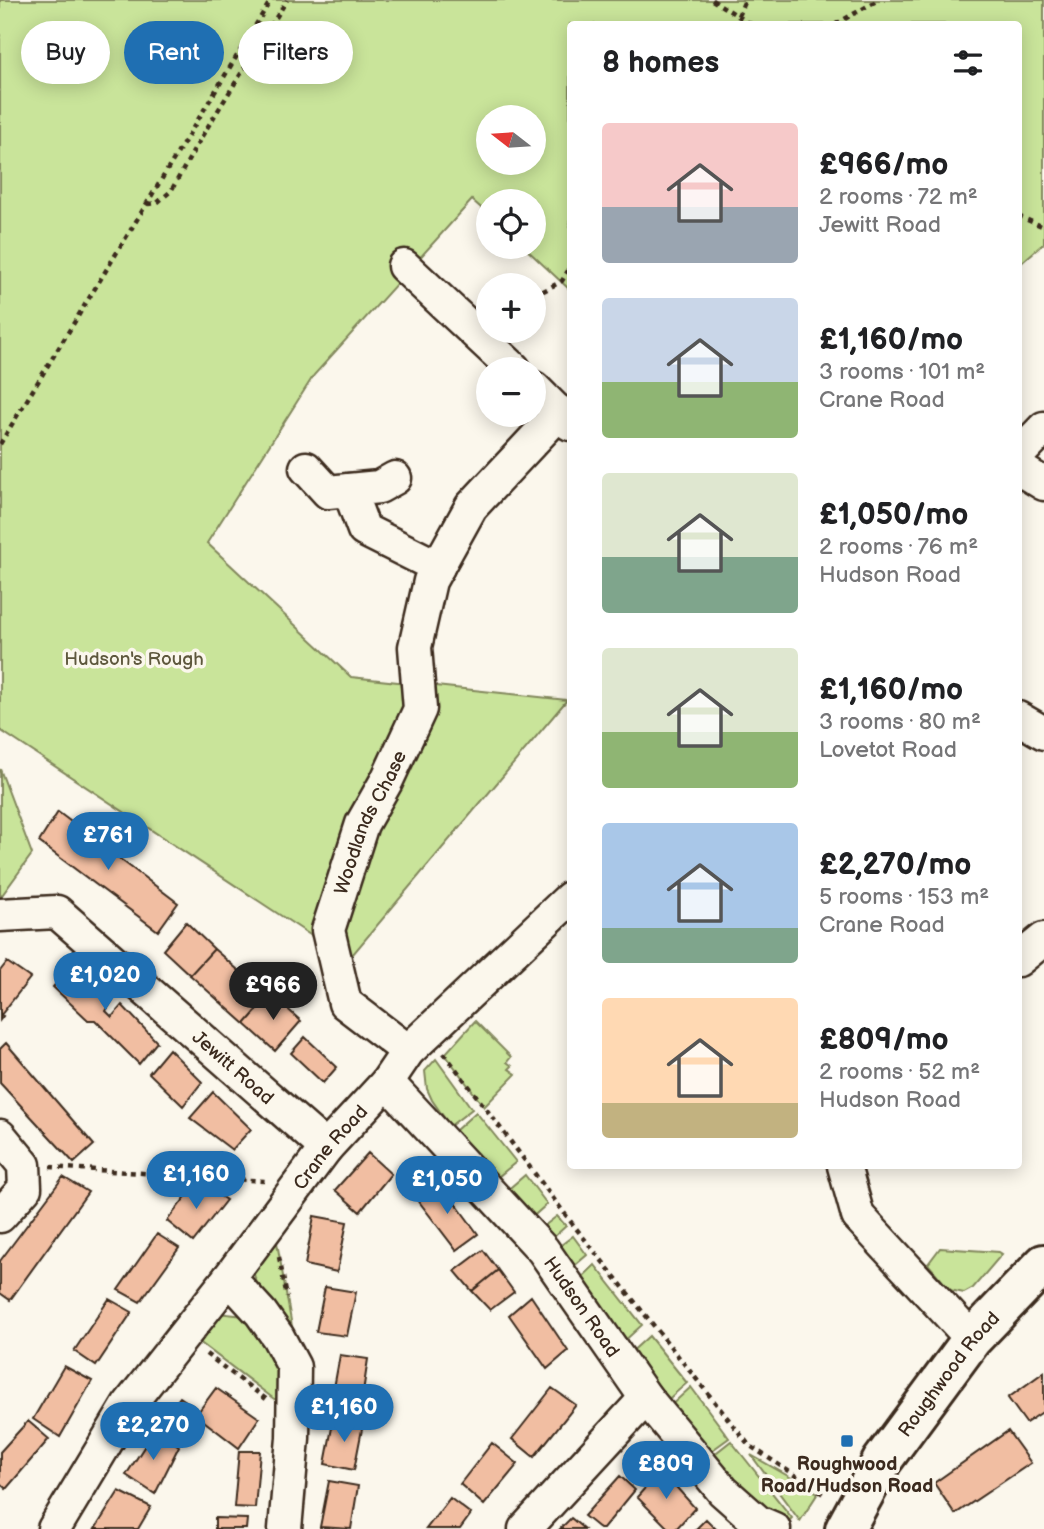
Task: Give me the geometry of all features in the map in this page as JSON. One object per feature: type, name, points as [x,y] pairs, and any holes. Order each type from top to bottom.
[{"type":"street","points":[[404,266],[476,323]]},
{"type":"street","name":"Woodlands Chase","points":[[419,1042],[345,1003],[328,930],[362,824],[387,780],[419,709],[415,647],[430,582],[471,507],[565,418],[546,399]]},
{"type":"street","points":[[1022,451],[1044,428]]},
{"type":"street","points":[[306,468],[328,492],[379,487],[395,478]]},
{"type":"street","points":[[1022,470],[1044,484]]},
{"type":"street","points":[[349,490],[364,530],[438,567]]},
{"type":"street","points":[[1022,720],[1044,733]]},
{"type":"street","name":"Crane Road","points":[[54,1529],[128,1406],[229,1278],[326,1148],[387,1082],[419,1042],[567,901]]},
{"type":"street","name":"Jewitt Road","points":[[0,915],[57,912],[326,1148]]},
{"type":"street","points":[[1022,957],[1044,939]]},
{"type":"street","name":"Hudson Road","points":[[387,1082],[543,1250],[646,1398],[723,1491],[758,1522],[774,1529]]},
{"type":"street","points":[[0,1136],[24,1165],[25,1188],[0,1216]]},
{"type":"street","points":[[845,1169],[858,1216],[972,1339]]},
{"type":"street","name":"Roughwood Road","points":[[849,1521],[882,1461],[972,1339],[1044,1264]]},
{"type":"street","points":[[229,1278],[261,1313],[294,1367],[285,1529]]},
{"type":"street","points":[[525,1529],[646,1398]]},
{"type":"path","points":[[0,444],[271,0]]},
{"type":"path","points":[[147,204],[157,203],[172,191],[202,136],[287,0]]},
{"type":"path","points":[[712,0],[746,21]]},
{"type":"path","points":[[738,16],[745,0]]},
{"type":"path","points":[[841,21],[878,0]]},
{"type":"path","points":[[1022,218],[1044,227]]},
{"type":"path","points":[[546,290],[562,282],[567,273]]},
{"type":"path","points":[[419,1042],[571,1222],[749,1446],[849,1521]]},
{"type":"path","points":[[24,1165],[274,1182],[290,1195]]},
{"type":"path","points":[[183,1336],[293,1418]]},
{"type":"green space","name":"Hudson's Rough","points":[[0,0],[1044,0],[1044,243],[1022,262],[1022,21],[567,21],[567,287],[537,259],[546,259],[546,189],[476,189],[476,204],[472,200],[314,375],[207,543],[351,677],[567,700],[348,960],[0,730]]},
{"type":"green space","points":[[0,769],[32,854],[0,898]]},
{"type":"green space","points":[[475,1021],[511,1057],[507,1062],[512,1066],[509,1069],[516,1074],[484,1107],[445,1054]]},
{"type":"green space","points":[[436,1059],[472,1109],[450,1126],[427,1089],[425,1071]]},
{"type":"green space","points":[[476,1112],[516,1162],[493,1181],[455,1131]]},
{"type":"green space","points":[[525,1175],[547,1204],[527,1222],[504,1193]]},
{"type":"green space","points":[[557,1216],[566,1226],[545,1245],[535,1233]]},
{"type":"green space","points":[[573,1236],[587,1255],[567,1272],[552,1252]]},
{"type":"green space","points":[[276,1237],[293,1332],[261,1290],[254,1272],[259,1258]]},
{"type":"green space","points":[[940,1248],[1002,1254],[973,1288],[964,1293],[950,1290],[928,1264]]},
{"type":"green space","points":[[595,1265],[642,1325],[621,1344],[574,1285]]},
{"type":"green space","points":[[218,1313],[244,1316],[255,1322],[280,1374],[283,1403],[198,1341]]},
{"type":"green space","points":[[649,1336],[687,1383],[664,1403],[628,1355]]},
{"type":"green space","points":[[691,1387],[729,1438],[707,1454],[668,1408]]},
{"type":"green space","points":[[731,1441],[792,1518],[789,1521],[767,1509],[747,1493],[712,1456]]},
{"type":"green space","points":[[751,1455],[818,1493],[800,1521]]},
{"type":"building","points":[[58,812],[178,903],[158,931],[39,842]]},
{"type":"building","points":[[186,922],[214,949],[190,975],[163,950]]},
{"type":"building","points":[[214,949],[269,997],[245,1024],[190,975]]},
{"type":"building","points":[[7,962],[30,978],[0,1020],[0,971]]},
{"type":"building","points":[[75,962],[114,998],[106,1011],[112,1017],[122,1005],[157,1042],[139,1064],[95,1020],[88,1020],[53,987]]},
{"type":"building","points":[[271,994],[301,1021],[275,1051],[245,1024]]},
{"type":"building","points":[[305,1037],[337,1067],[323,1083],[291,1053]]},
{"type":"building","points":[[6,1043],[94,1145],[74,1163],[0,1083],[0,1049]]},
{"type":"building","points":[[169,1049],[202,1082],[183,1106],[149,1073]]},
{"type":"building","points":[[213,1092],[251,1129],[232,1150],[190,1118]]},
{"type":"building","points":[[368,1153],[391,1174],[360,1212],[335,1190]]},
{"type":"building","points":[[63,1177],[88,1192],[10,1300],[0,1293],[0,1261]]},
{"type":"building","points":[[198,1181],[226,1200],[193,1242],[167,1221]]},
{"type":"building","points":[[439,1181],[478,1234],[456,1250],[417,1199]]},
{"type":"building","points":[[314,1216],[347,1222],[337,1272],[305,1265]]},
{"type":"building","points":[[157,1234],[179,1248],[140,1302],[118,1290]]},
{"type":"building","points":[[483,1250],[498,1270],[472,1291],[455,1271]]},
{"type":"building","points":[[498,1270],[514,1292],[490,1310],[472,1291]]},
{"type":"building","points":[[325,1287],[356,1292],[347,1336],[316,1332]]},
{"type":"building","points":[[531,1296],[568,1351],[547,1369],[509,1315]]},
{"type":"building","points":[[109,1299],[132,1312],[96,1366],[74,1351]]},
{"type":"building","points":[[340,1355],[368,1359],[361,1405],[332,1399]]},
{"type":"building","points":[[64,1366],[92,1381],[60,1437],[33,1419]]},
{"type":"building","points":[[1044,1372],[1044,1411],[1026,1423],[1008,1398]]},
{"type":"building","points":[[216,1388],[259,1418],[239,1448],[196,1415]]},
{"type":"building","points":[[552,1388],[576,1405],[534,1457],[512,1439]]},
{"type":"building","points":[[180,1397],[196,1408],[178,1437],[159,1424]]},
{"type":"building","points":[[334,1417],[363,1424],[354,1470],[325,1464]]},
{"type":"building","points":[[28,1421],[49,1439],[6,1489],[0,1483],[0,1452]]},
{"type":"building","points":[[155,1430],[179,1446],[155,1494],[126,1475]]},
{"type":"building","points":[[1008,1431],[1031,1463],[955,1514],[934,1483]]},
{"type":"building","points":[[492,1443],[518,1464],[484,1505],[460,1484]]},
{"type":"building","points":[[239,1451],[260,1451],[255,1508],[234,1507]]},
{"type":"building","points":[[661,1470],[695,1508],[676,1529],[669,1529],[637,1497]]},
{"type":"building","points":[[620,1476],[635,1490],[603,1529],[600,1529],[584,1516]]},
{"type":"building","points":[[329,1481],[358,1486],[351,1529],[320,1527]]},
{"type":"building","points":[[119,1491],[151,1507],[138,1529],[95,1529]]},
{"type":"building","points":[[450,1498],[471,1514],[460,1529],[426,1529]]},
{"type":"building","points":[[215,1518],[247,1519],[246,1529],[215,1529]]},
{"type":"building","points":[[571,1518],[584,1529],[560,1529]]},
{"type":"building","points":[[706,1519],[716,1529],[696,1529]]},
{"type":"place","name":"Roughwood Road/Hudson Road","points":[[847,1441]]}]
